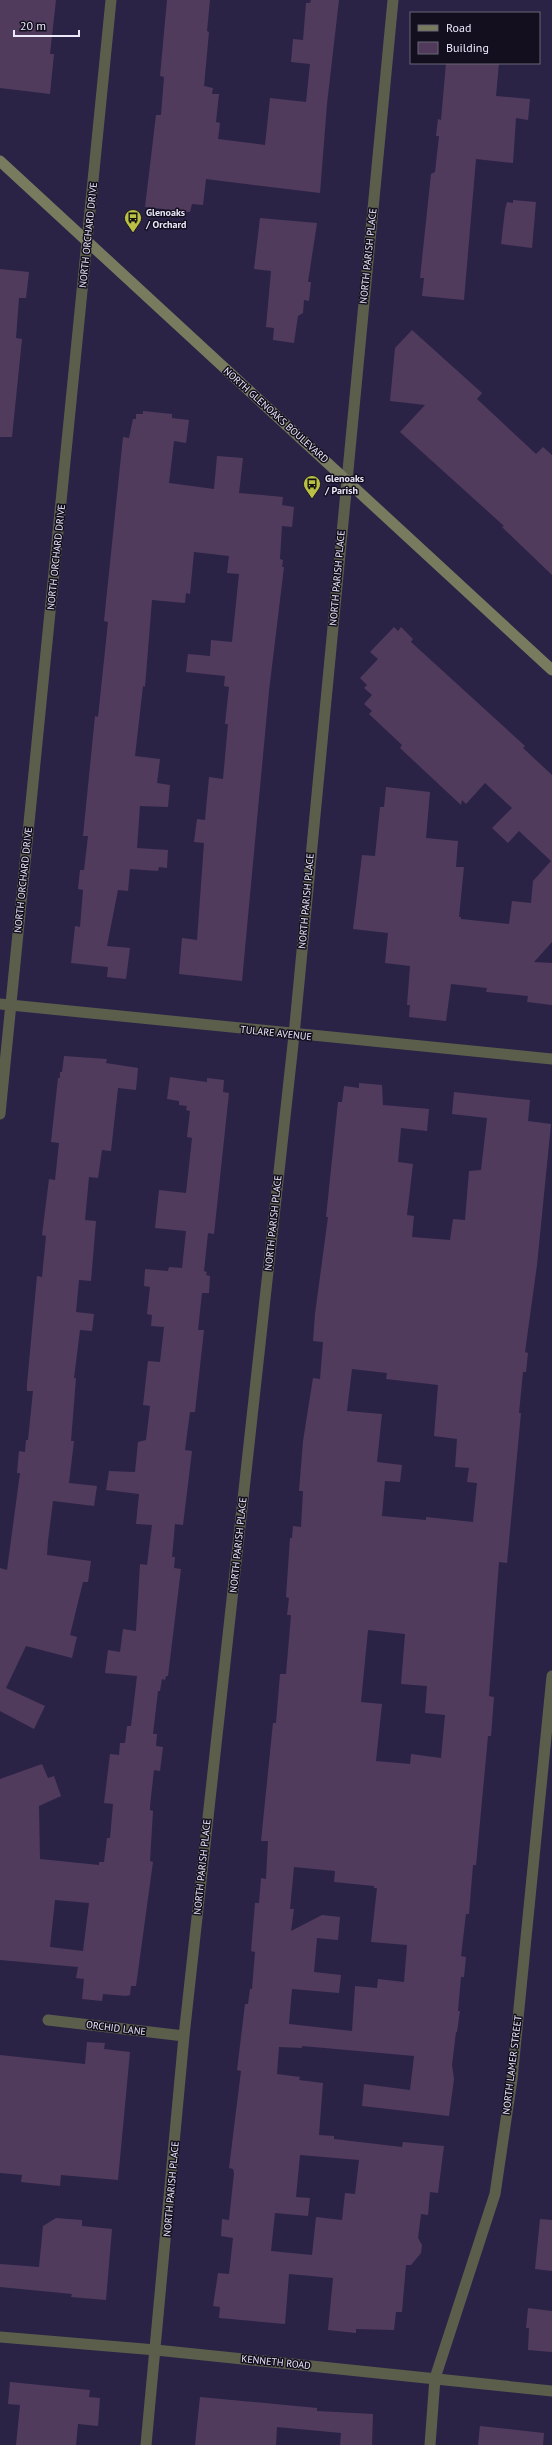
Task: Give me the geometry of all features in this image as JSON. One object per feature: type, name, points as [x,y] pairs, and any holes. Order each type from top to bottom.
[{"type":"main road","name":"NORTH GLENOAKS BOULEVARD","points":[[0,161],[552,670]]},
{"type":"street","name":"NORTH ORCHARD DRIVE","points":[[0,1114],[5,1004],[88,243],[111,0]]},
{"type":"street","name":"NORTH PARISH PLACE","points":[[146,2445],[184,2036],[294,1035],[393,0]]},
{"type":"street","name":"TULARE AVENUE","points":[[5,1004],[294,1035],[552,1059]]},
{"type":"street","name":"NORTH LAMER STREET","points":[[430,2445],[435,2378],[495,2194],[512,2079],[552,1676]]},
{"type":"street","name":"ORCHID LANE","points":[[48,2020],[184,2036]]},
{"type":"street","name":"KENNETH ROAD","points":[[0,2338],[156,2350],[552,2391]]},
{"type":"building","points":[[0,0],[56,0],[50,54],[54,54],[50,94],[0,88]]},
{"type":"building","points":[[167,0],[210,0],[207,31],[209,32],[204,86],[213,88],[212,94],[219,94],[216,122],[220,123],[218,139],[265,145],[270,98],[306,102],[310,64],[291,62],[293,39],[303,40],[306,3],[310,3],[311,0],[339,0],[327,104],[320,193],[206,179],[203,205],[192,204],[190,212],[145,207],[156,115],[161,115],[164,77],[160,76]]},
{"type":"building","points":[[446,64],[499,64],[496,96],[530,99],[528,120],[516,118],[513,163],[476,159],[464,300],[422,296],[424,278],[420,278],[431,174],[435,172],[439,136],[436,136],[438,119],[441,120]]},
{"type":"building","points":[[513,200],[536,202],[532,248],[501,244],[507,202],[513,203]]},
{"type":"building","points":[[260,218],[317,223],[308,282],[311,282],[309,301],[304,300],[303,313],[298,316],[294,343],[273,340],[274,328],[266,327],[271,271],[254,269]]},
{"type":"building","points":[[0,269],[29,272],[26,298],[19,298],[16,338],[22,339],[12,437],[0,437]]},
{"type":"building","points":[[412,330],[482,393],[477,399],[536,454],[543,447],[552,455],[552,575],[502,527],[504,526],[400,432],[425,405],[390,401],[395,348]]},
{"type":"building","points":[[143,411],[172,414],[172,418],[189,420],[186,443],[174,441],[169,483],[214,489],[217,456],[243,458],[239,493],[283,497],[282,505],[294,507],[292,527],[282,526],[280,559],[283,560],[282,567],[284,567],[269,691],[242,981],[179,974],[182,938],[197,940],[204,843],[194,842],[197,819],[205,820],[209,777],[223,779],[228,724],[225,724],[229,687],[224,686],[225,676],[186,672],[188,654],[210,656],[211,640],[232,642],[239,574],[227,573],[229,556],[194,552],[190,594],[186,593],[185,603],[152,600],[145,687],[143,686],[135,756],[160,759],[157,783],[170,785],[168,807],[140,806],[137,848],[168,850],[167,868],[159,867],[158,871],[130,869],[128,891],[118,890],[107,946],[130,948],[126,979],[107,977],[108,967],[71,963],[75,926],[80,927],[83,890],[78,889],[80,870],[84,870],[88,836],[83,836],[95,716],[98,717],[108,622],[104,621],[123,437],[129,438],[133,419],[136,419],[136,414],[143,414]]},
{"type":"building","points":[[394,627],[398,631],[401,627],[413,639],[411,642],[525,746],[523,748],[552,775],[552,942],[534,962],[552,963],[552,1005],[527,1002],[528,996],[486,992],[487,988],[451,984],[446,1021],[409,1017],[410,1005],[407,1005],[410,966],[385,963],[388,933],[353,929],[362,855],[375,856],[380,807],[384,807],[386,787],[430,792],[426,838],[458,841],[456,867],[464,867],[459,917],[461,917],[461,919],[509,924],[512,901],[531,903],[533,881],[551,861],[519,831],[508,843],[492,828],[512,808],[485,783],[466,804],[462,800],[461,805],[400,748],[402,745],[369,714],[372,711],[364,704],[372,695],[364,688],[367,685],[360,678],[378,659],[370,652]]},
{"type":"building","points":[[64,1056],[107,1059],[106,1063],[138,1068],[136,1090],[118,1088],[111,1151],[102,1150],[98,1178],[89,1177],[85,1220],[96,1221],[91,1281],[79,1280],[76,1312],[94,1314],[92,1331],[80,1330],[74,1378],[76,1378],[71,1441],[74,1441],[69,1483],[97,1486],[94,1506],[53,1501],[48,1541],[47,1555],[91,1561],[88,1582],[83,1582],[70,1635],[77,1637],[72,1658],[26,1646],[6,1688],[45,1706],[34,1729],[0,1711],[0,1568],[7,1570],[20,1473],[17,1473],[19,1451],[25,1452],[26,1440],[28,1440],[33,1391],[27,1391],[27,1384],[37,1276],[42,1277],[46,1236],[42,1235],[49,1179],[55,1180],[59,1143],[51,1142],[58,1078],[60,1078],[60,1072],[62,1072]]},
{"type":"building","points":[[170,1077],[207,1082],[207,1078],[224,1080],[223,1092],[229,1093],[214,1234],[208,1233],[204,1271],[207,1272],[206,1275],[210,1276],[209,1293],[202,1293],[198,1330],[204,1330],[195,1412],[190,1412],[185,1450],[192,1451],[183,1525],[175,1524],[172,1557],[175,1557],[174,1568],[181,1569],[168,1676],[166,1676],[165,1680],[162,1679],[160,1691],[158,1691],[153,1734],[157,1734],[156,1746],[163,1747],[160,1771],[154,1770],[150,1806],[150,1810],[153,1811],[150,1861],[153,1862],[136,1986],[131,1986],[130,1995],[126,1996],[103,1994],[102,2001],[82,1999],[84,1979],[76,1978],[78,1967],[0,1960],[0,1779],[42,1764],[48,1778],[54,1776],[61,1796],[39,1806],[40,1859],[99,1865],[99,1862],[104,1862],[107,1838],[110,1838],[113,1804],[104,1803],[110,1754],[119,1755],[120,1743],[125,1743],[127,1726],[131,1726],[137,1676],[105,1673],[108,1650],[120,1652],[123,1629],[136,1631],[140,1564],[147,1565],[152,1525],[136,1524],[139,1494],[106,1490],[109,1471],[135,1472],[138,1442],[146,1440],[150,1406],[143,1405],[148,1361],[160,1362],[164,1327],[151,1326],[152,1315],[147,1314],[150,1287],[144,1286],[145,1269],[168,1271],[169,1267],[182,1268],[186,1231],[155,1228],[159,1190],[186,1193],[192,1138],[187,1137],[190,1111],[186,1110],[187,1106],[179,1105],[179,1101],[167,1099]],"holes":[[[55,1900],[89,1903],[83,1951],[50,1947]]]},
{"type":"building","points":[[359,1083],[382,1085],[383,1105],[429,1109],[427,1131],[401,1128],[398,1162],[413,1164],[407,1215],[414,1216],[412,1237],[450,1240],[453,1219],[465,1220],[469,1171],[481,1170],[487,1118],[452,1114],[454,1092],[530,1100],[528,1121],[551,1124],[537,1265],[525,1352],[528,1353],[526,1372],[523,1372],[519,1413],[521,1413],[507,1563],[499,1562],[489,1696],[494,1697],[491,1736],[488,1736],[476,1865],[473,1865],[469,1914],[466,1914],[461,1956],[466,1957],[464,1977],[461,1977],[458,2011],[460,2011],[452,2065],[454,2079],[449,2116],[362,2106],[364,2084],[410,2090],[414,2056],[302,2046],[302,2048],[279,2047],[277,2074],[300,2077],[299,2080],[323,2083],[319,2135],[334,2136],[334,2139],[402,2147],[403,2142],[444,2146],[438,2193],[430,2192],[428,2215],[421,2214],[418,2238],[422,2245],[421,2253],[411,2265],[406,2265],[402,2312],[396,2312],[394,2330],[356,2329],[356,2333],[328,2330],[333,2278],[289,2274],[285,2324],[219,2318],[220,2307],[213,2306],[218,2273],[229,2274],[233,2238],[221,2236],[222,2219],[229,2220],[234,2173],[233,2169],[229,2168],[241,2071],[237,2070],[245,2004],[248,2004],[250,1989],[252,1989],[255,1952],[251,1951],[255,1903],[259,1903],[261,1878],[266,1879],[268,1841],[261,1841],[273,1723],[276,1723],[280,1674],[286,1674],[291,1615],[287,1615],[289,1598],[286,1597],[290,1538],[292,1538],[293,1526],[301,1527],[303,1491],[299,1491],[303,1441],[313,1378],[320,1379],[323,1342],[313,1341],[315,1314],[328,1217],[326,1217],[338,1102],[342,1102],[344,1086],[359,1088]],"holes":[[[352,1369],[387,1373],[386,1379],[438,1385],[434,1436],[457,1439],[455,1467],[469,1468],[467,1482],[477,1483],[473,1522],[426,1517],[426,1520],[382,1516],[385,1481],[400,1482],[402,1465],[377,1462],[382,1414],[347,1411]],[[368,1630],[405,1634],[401,1684],[427,1686],[425,1713],[445,1715],[441,1758],[411,1754],[410,1764],[376,1761],[382,1704],[361,1702]],[[294,1867],[335,1871],[334,1882],[374,1886],[374,1888],[377,1888],[371,1942],[407,1945],[404,1982],[378,1979],[377,1988],[355,1986],[352,2031],[289,2024],[292,1989],[339,1993],[341,1975],[314,1972],[317,1938],[338,1940],[340,1917],[322,1915],[291,1931],[294,1909],[290,1909]],[[300,2155],[359,2160],[355,2194],[345,2193],[342,2220],[316,2217],[312,2255],[271,2251],[275,2213],[308,2216],[310,2198],[296,2197]]]},
{"type":"building","points":[[87,2042],[105,2043],[104,2049],[130,2052],[118,2180],[61,2175],[60,2186],[21,2182],[22,2175],[0,2173],[0,2055],[85,2064]]},
{"type":"building","points":[[56,2218],[82,2220],[82,2226],[112,2229],[106,2300],[71,2297],[72,2294],[0,2287],[0,2264],[39,2267],[43,2226]]},
{"type":"building","points":[[540,2219],[552,2220],[552,2271],[535,2269]]},
{"type":"building","points":[[528,2308],[552,2311],[552,2352],[528,2350],[529,2328],[526,2328]]},
{"type":"building","points":[[10,2382],[90,2390],[89,2397],[100,2398],[98,2426],[78,2424],[76,2445],[16,2445],[20,2405],[8,2404]]},
{"type":"building","points":[[200,2397],[317,2408],[317,2411],[373,2414],[372,2445],[340,2445],[341,2433],[277,2427],[276,2445],[195,2445]]},
{"type":"building","points":[[480,2426],[544,2433],[543,2445],[478,2445]]},
{"type":"place","name":"Glenoaks / Orchard","points":[[133,233]]},
{"type":"place","name":"Glenoaks / Parish","points":[[312,499]]}]
